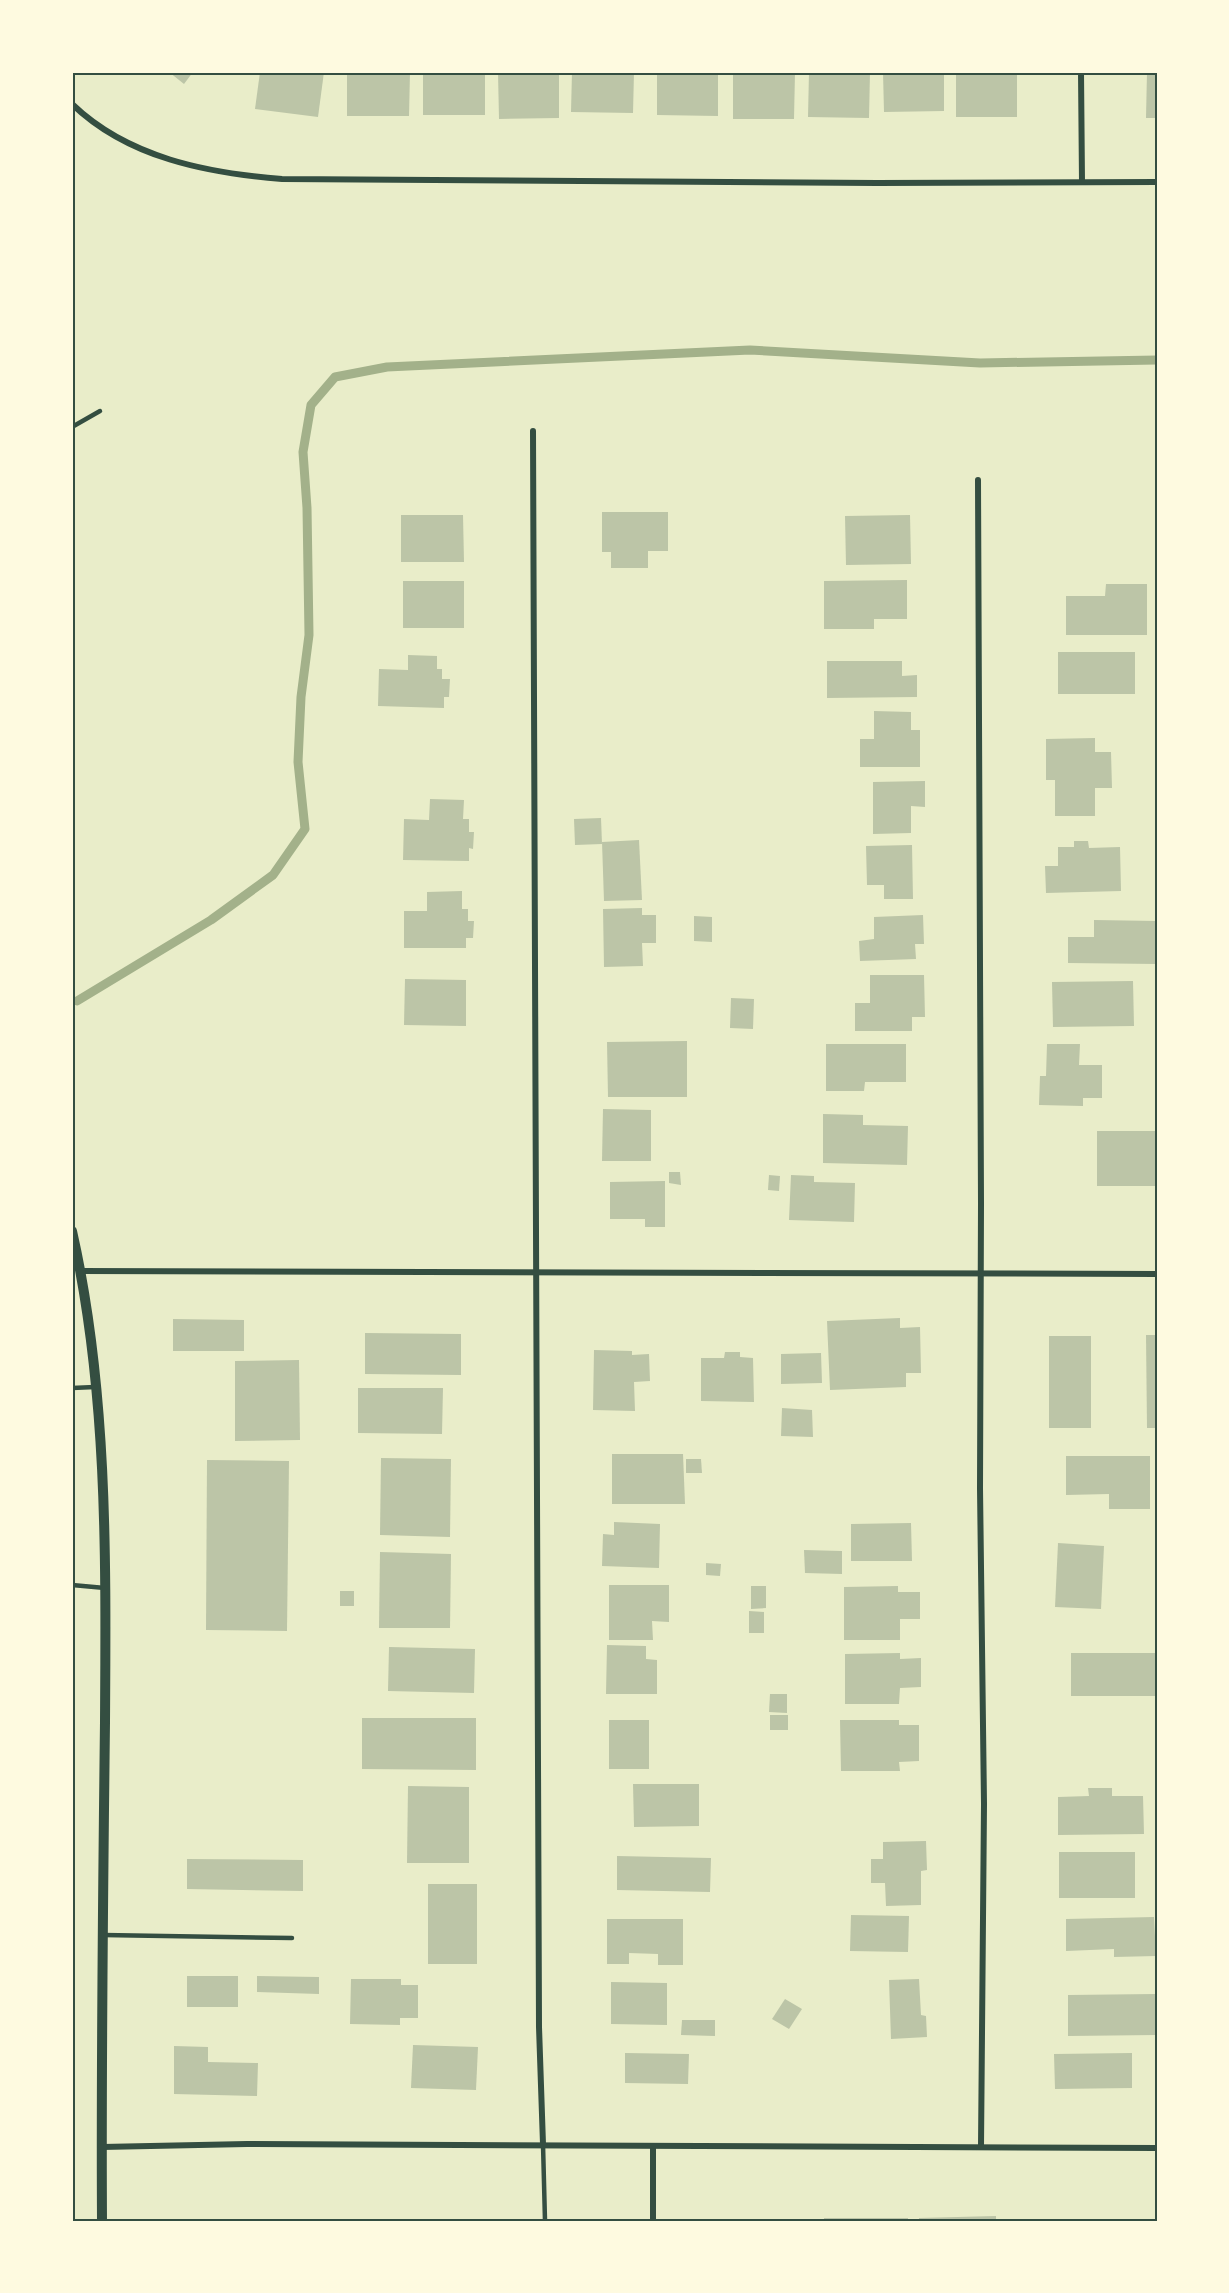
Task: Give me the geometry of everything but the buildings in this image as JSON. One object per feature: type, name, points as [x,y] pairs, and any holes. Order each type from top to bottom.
[{"type":"street","points":[[1081,72],[1082,182]]},
{"type":"street","points":[[72,104],[89,121],[123,141],[194,168],[235,175],[341,179],[877,183],[1157,182]]},
{"type":"street","points":[[533,431],[539,2027],[543,2144]]},
{"type":"street","points":[[978,480],[984,1804],[981,2147]]},
{"type":"street","points":[[72,1231],[76,1270],[89,1314],[102,1471],[105,1588],[102,2221]]},
{"type":"street","points":[[76,1270],[537,1274],[1157,1274]]},
{"type":"street","points":[[102,2147],[247,2144],[543,2144],[1157,2148]]},
{"type":"street","points":[[653,2146],[653,2221]]},
{"type":"lane","points":[[72,427],[100,411]]},
{"type":"lane","points":[[72,1388],[95,1387]]},
{"type":"lane","points":[[72,1585],[105,1588]]},
{"type":"lane","points":[[103,1935],[292,1938]]},
{"type":"lane","points":[[543,2144],[545,2221]]},
{"type":"waterway","points":[[77,1001],[211,920],[273,875],[305,829],[298,762],[301,697],[309,635],[307,508],[303,452],[311,405],[335,377],[387,367],[750,350],[980,363],[1157,360]]}]
